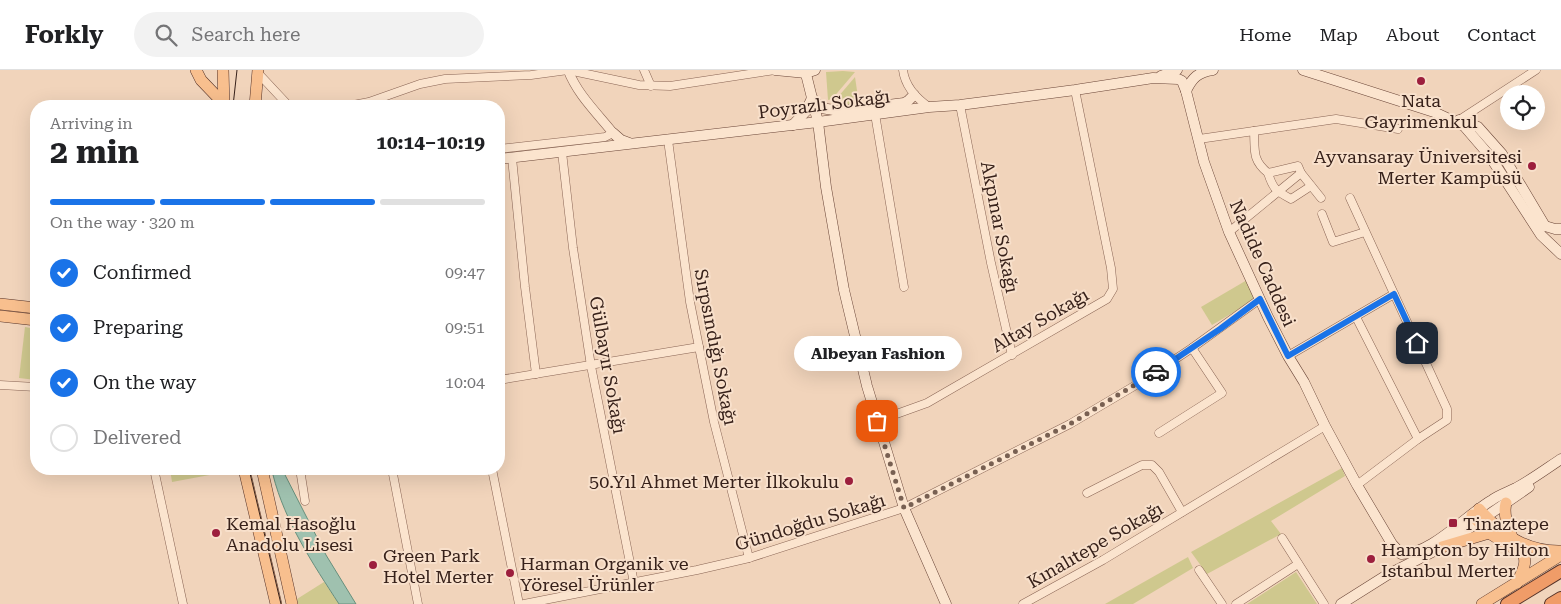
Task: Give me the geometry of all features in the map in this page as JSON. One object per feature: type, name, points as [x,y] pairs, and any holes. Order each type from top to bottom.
[{"type":"highway","points":[[1507,604],[1561,571]]},
{"type":"highway","points":[[1551,604],[1561,598]]},
{"type":"main road","points":[[196,70],[201,80],[219,100]]},
{"type":"main road","points":[[222,70],[224,100]]},
{"type":"main road","points":[[777,70],[809,71],[812,98],[818,122],[826,187],[844,290],[877,421],[904,508],[946,604]]},
{"type":"main road","points":[[1153,78],[1177,70]]},
{"type":"main road","points":[[1186,91],[1194,76],[1204,71],[1213,70]]},
{"type":"main road","points":[[1310,70],[1478,127],[1502,154],[1545,226],[1555,230],[1561,229]]},
{"type":"main road","points":[[256,100],[258,71]]},
{"type":"main road","points":[[1153,78],[1178,79],[1182,81],[1186,91]]},
{"type":"main road","name":"Poyrazlı Sokağı","points":[[505,159],[929,107],[960,105],[1153,78]]},
{"type":"main road","name":"Nadide Caddesi","points":[[1186,91],[1204,162],[1229,232],[1288,356],[1304,382],[1357,485],[1392,544]]},
{"type":"main road","points":[[812,98],[821,108],[840,111],[904,103],[914,95]]},
{"type":"main road","points":[[793,125],[806,111],[812,98]]},
{"type":"main road","points":[[1457,121],[1464,126],[1489,155],[1541,235],[1561,254]]},
{"type":"main road","points":[[604,147],[611,142],[613,133],[621,140],[630,144]]},
{"type":"main road","points":[[0,304],[30,307]]},
{"type":"main road","points":[[0,316],[30,319]]},
{"type":"main road","points":[[1442,547],[1479,516],[1492,500],[1516,488],[1561,459]]},
{"type":"main road","points":[[1392,544],[1401,554],[1410,554],[1506,503],[1561,465]]},
{"type":"main road","points":[[245,475],[276,604]]},
{"type":"main road","points":[[263,475],[292,604]]},
{"type":"main road","points":[[1506,503],[1506,521],[1512,537]]},
{"type":"main road","points":[[1479,516],[1489,533],[1523,554],[1525,563],[1517,583]]},
{"type":"main road","points":[[1479,516],[1526,546],[1537,550],[1561,550]]},
{"type":"main road","points":[[1341,604],[1387,575],[1442,547],[1489,533]]},
{"type":"main road","points":[[1387,575],[1396,560],[1392,544]]},
{"type":"main road","points":[[1482,604],[1561,556]]},
{"type":"street","points":[[505,149],[605,137],[613,133],[580,94],[568,70]]},
{"type":"street","points":[[377,100],[420,84],[445,79],[509,73],[531,75],[568,70],[639,86],[670,86],[777,70]]},
{"type":"street","points":[[644,70],[651,86]]},
{"type":"street","points":[[902,70],[914,95],[929,107]]},
{"type":"street","points":[[1457,121],[1536,70]]},
{"type":"street","points":[[258,71],[283,100]]},
{"type":"street","name":"Altay Sokağı","points":[[877,421],[927,403],[1107,299],[1113,289],[1111,268],[1075,90]]},
{"type":"street","name":"Akpınar Sokağı","points":[[960,105],[991,263],[1012,355]]},
{"type":"street","points":[[875,114],[904,287]]},
{"type":"street","points":[[1199,140],[1336,119],[1398,129]]},
{"type":"street","points":[[1254,132],[1255,157],[1261,167],[1268,173],[1272,186],[1291,198],[1311,186]]},
{"type":"street","name":"Sırpsındığı Sokağı","points":[[668,140],[690,302],[714,422],[749,558]]},
{"type":"street","name":"Gülbayır Sokağı","points":[[562,152],[573,248],[591,366],[634,583]]},
{"type":"street","points":[[512,158],[536,374]]},
{"type":"street","points":[[1268,173],[1298,166],[1301,173],[1321,198]]},
{"type":"street","points":[[1229,232],[1301,173]]},
{"type":"street","points":[[1350,198],[1447,409],[1447,420],[1418,439],[1357,485]]},
{"type":"street","points":[[1322,214],[1333,242],[1365,232]]},
{"type":"street","points":[[1288,356],[1394,294]]},
{"type":"street","name":"Gündoğdu Sokağı","points":[[524,604],[749,558],[904,508],[1070,424],[1141,382],[1260,299]]},
{"type":"street","points":[[1356,317],[1418,439]]},
{"type":"street","points":[[505,379],[700,348]]},
{"type":"street","points":[[1160,433],[1222,393],[1192,348]]},
{"type":"street","points":[[0,385],[30,387]]},
{"type":"street","name":"Kınalıtepe Sokağı","points":[[1023,604],[1103,560],[1325,426]]},
{"type":"street","name":"Kınalıtepe Sokağı","points":[[1087,493],[1142,465],[1152,465],[1182,512]]},
{"type":"street","points":[[155,475],[182,604]]},
{"type":"street","points":[[301,475],[304,501]]},
{"type":"street","points":[[393,475],[418,604]]},
{"type":"street","points":[[493,475],[520,604]]},
{"type":"street","points":[[1282,538],[1324,604]]},
{"type":"street","points":[[1236,604],[1298,564]]},
{"type":"street","points":[[1199,570],[1222,604]]},
{"type":"shaded area","points":[[826,72],[855,72],[832,99],[828,100]]},
{"type":"shaded area","points":[[855,77],[859,104],[839,106],[832,104]]},
{"type":"shaded area","points":[[1247,280],[1258,298],[1212,325],[1201,307]]},
{"type":"shaded area","points":[[25,327],[30,328],[30,379],[19,378]]},
{"type":"shaded area","points":[[1342,468],[1345,476],[1271,521],[1281,534],[1207,574],[1191,552]]},
{"type":"shaded area","points":[[171,475],[210,475],[172,482]]},
{"type":"shaded area","points":[[273,475],[285,475],[326,555],[356,604],[339,604],[319,574],[292,526]]},
{"type":"shaded area","points":[[1188,557],[1193,568],[1133,604],[1105,604]]},
{"type":"shaded area","points":[[1296,572],[1317,604],[1247,604]]},
{"type":"shaded area","points":[[324,582],[339,604],[298,604],[297,599]]},
{"type":"tram line","points":[[234,100],[237,70]]},
{"type":"tram line","points":[[250,475],[281,604]]},
{"type":"way so far","points":[[877,421],[904,508],[1070,424],[1156,372]]},
{"type":"place","name":"Nata Gayrimenkul","points":[[1421,81]]},
{"type":"place","name":"Ayvansaray Üniversitesi Merter Kampüsü","points":[[1532,166]]},
{"type":"place","name":"Albeyan Fashion","points":[[877,421]]},
{"type":"place","name":"50.Yıl Ahmet Merter İlkokulu","points":[[849,481]]},
{"type":"place","name":"Tinaztepe","points":[[1453,523]]},
{"type":"place","name":"Kemal Hasoğlu Anadolu Lisesi","points":[[216,533]]},
{"type":"place","name":"Hampton by Hilton Istanbul Merter","points":[[1371,559]]},
{"type":"place","name":"Green Park Hotel Merter","points":[[373,565]]},
{"type":"place","name":"Harman Organik ve Yöresel Ürünler","points":[[510,573]]},
{"type":"route","points":[[1156,372],[1220,329],[1260,299],[1288,356],[1394,294],[1417,343]]}]
